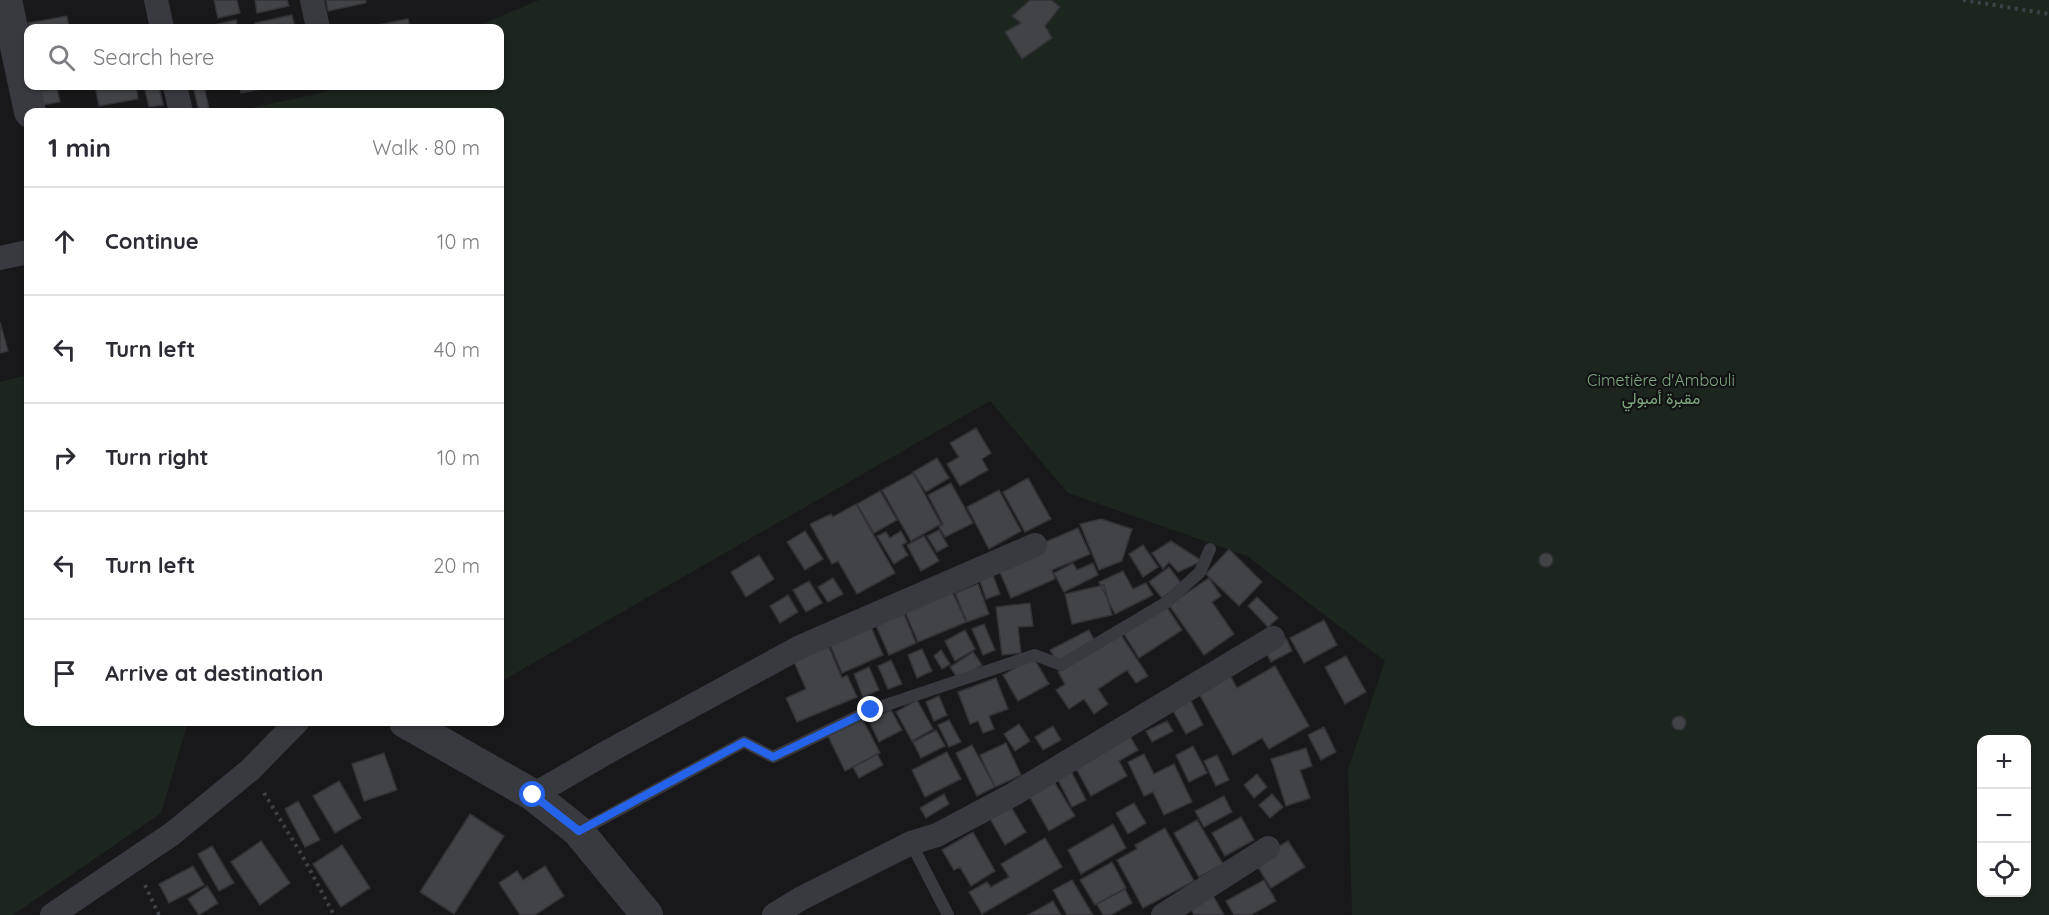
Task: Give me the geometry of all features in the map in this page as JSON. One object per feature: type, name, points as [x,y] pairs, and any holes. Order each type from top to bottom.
[{"type":"street","points":[[6,0],[24,84]]},
{"type":"street","points":[[156,0],[161,24]]},
{"type":"street","points":[[312,0],[317,24]]},
{"type":"street","points":[[25,90],[29,108]]},
{"type":"street","points":[[176,90],[180,108]]},
{"type":"street","points":[[0,258],[24,253]]},
{"type":"street","points":[[533,795],[800,647],[1035,545]]},
{"type":"street","points":[[774,915],[800,899],[911,843],[937,835],[1014,794],[1273,638]]},
{"type":"street","points":[[52,915],[172,834],[250,770],[293,726]]},
{"type":"street","points":[[412,726],[533,795],[579,831],[646,915]]},
{"type":"street","points":[[1163,915],[1268,848]]},
{"type":"lane","points":[[579,831],[744,742],[773,757],[871,710],[1035,655],[1061,665],[1167,602],[1200,572],[1210,549]]},
{"type":"lane","points":[[911,843],[948,915]]},
{"type":"path","points":[[1963,0],[2049,14]]},
{"type":"path","points":[[250,770],[303,857],[334,915]]},
{"type":"green space","name":"Cimetière d'Ambouli مقبرة أمبولي","points":[[539,0],[2049,0],[2049,915],[1352,915],[1348,769],[1385,661],[1247,556],[1068,493],[990,401],[504,680],[504,108],[251,108],[330,90],[504,90],[504,24],[482,24]]},
{"type":"green space","points":[[24,376],[24,726],[187,726],[161,813],[13,915],[0,915],[0,382]]},
{"type":"building","points":[[214,0],[237,0],[240,13],[218,18]]},
{"type":"building","points":[[255,0],[287,0],[289,6],[257,13]]},
{"type":"building","points":[[326,0],[366,0],[366,3],[328,11]]},
{"type":"building","points":[[1030,0],[1051,0],[1060,7],[1045,26],[1052,38],[1022,59],[1005,32],[1021,23],[1012,16]]},
{"type":"building","points":[[292,15],[294,24],[255,24]]},
{"type":"building","points":[[67,16],[68,24],[28,24]]},
{"type":"building","points":[[408,19],[409,24],[384,24]]},
{"type":"building","points":[[236,20],[237,24],[218,24]]},
{"type":"building","points":[[57,90],[60,102],[42,105],[39,91]]},
{"type":"building","points":[[96,90],[137,90],[138,99],[99,106]]},
{"type":"building","points":[[145,90],[160,90],[163,105],[149,107]]},
{"type":"building","points":[[194,90],[205,90],[209,108],[198,108]]},
{"type":"building","points":[[240,90],[256,90],[241,93]]},
{"type":"building","points":[[0,322],[8,351],[0,353]]},
{"type":"building","points":[[976,428],[991,453],[982,459],[988,470],[960,486],[947,464],[959,457],[950,443]]},
{"type":"building","points":[[937,458],[949,478],[926,492],[913,472]]},
{"type":"building","points":[[913,473],[941,524],[911,541],[882,490]]},
{"type":"building","points":[[1028,478],[1051,519],[1025,532],[1003,492]]},
{"type":"building","points":[[951,483],[973,523],[945,537],[939,527],[943,524],[928,495]]},
{"type":"building","points":[[999,490],[1021,531],[989,549],[967,507]]},
{"type":"building","points":[[880,491],[897,520],[874,533],[857,504]]},
{"type":"building","points":[[856,504],[895,573],[857,594],[838,561],[832,564],[810,524],[831,514],[833,517]]},
{"type":"building","points":[[1101,519],[1132,529],[1122,561],[1099,570],[1080,524]]},
{"type":"building","points":[[1078,528],[1090,554],[1052,570],[1055,579],[1011,598],[996,563]]},
{"type":"building","points":[[939,530],[948,546],[937,552],[927,536]]},
{"type":"building","points":[[805,531],[823,559],[805,570],[787,542]]},
{"type":"building","points":[[901,531],[907,542],[902,545],[908,555],[894,564],[877,536],[886,532],[890,538]]},
{"type":"building","points":[[924,536],[939,561],[921,571],[907,545]]},
{"type":"building","points":[[1171,541],[1202,561],[1178,572],[1169,562],[1163,569],[1152,553]]},
{"type":"building","points":[[1143,545],[1158,567],[1143,577],[1129,554]]},
{"type":"building","points":[[1229,549],[1262,582],[1239,606],[1206,574]]},
{"type":"building","points":[[1546,553],[1551,555],[1553,560],[1551,565],[1546,567],[1541,565],[1539,560],[1541,555]]},
{"type":"building","points":[[759,555],[774,579],[746,597],[731,572]]},
{"type":"building","points":[[1073,563],[1077,570],[1093,563],[1098,575],[1064,592],[1054,573]]},
{"type":"building","points":[[1169,567],[1181,583],[1162,598],[1149,582]]},
{"type":"building","points":[[1123,571],[1133,589],[1146,583],[1153,595],[1115,614],[1099,582]]},
{"type":"building","points":[[992,573],[1000,594],[986,599],[979,578]]},
{"type":"building","points":[[833,578],[843,594],[828,602],[818,587]]},
{"type":"building","points":[[1209,578],[1221,596],[1212,602],[1234,634],[1204,655],[1169,605]]},
{"type":"building","points":[[809,581],[822,603],[806,612],[793,590]]},
{"type":"building","points":[[978,584],[989,614],[967,622],[955,593]]},
{"type":"building","points":[[1104,585],[1112,615],[1072,624],[1065,594]]},
{"type":"building","points":[[951,589],[966,622],[918,642],[904,609]]},
{"type":"building","points":[[788,595],[798,612],[780,623],[770,606]]},
{"type":"building","points":[[1257,597],[1278,618],[1268,627],[1248,606]]},
{"type":"building","points":[[1030,603],[1033,626],[1018,627],[1021,653],[1002,655],[996,607]]},
{"type":"building","points":[[1166,606],[1182,630],[1139,658],[1124,634]]},
{"type":"building","points":[[902,609],[916,643],[889,655],[874,621]]},
{"type":"building","points":[[1324,620],[1337,645],[1304,663],[1290,638]]},
{"type":"building","points":[[869,622],[883,655],[842,673],[828,640]]},
{"type":"building","points":[[984,624],[995,650],[983,655],[972,629]]},
{"type":"building","points":[[965,630],[975,649],[955,661],[945,641]]},
{"type":"building","points":[[1089,630],[1095,642],[1057,662],[1050,650]]},
{"type":"building","points":[[1119,632],[1148,676],[1136,683],[1127,670],[1098,689],[1108,704],[1094,714],[1084,699],[1069,709],[1056,690],[1065,684],[1058,672]]},
{"type":"building","points":[[1286,638],[1292,651],[1271,662],[1264,648]]},
{"type":"building","points":[[826,640],[842,678],[847,675],[857,697],[797,722],[786,698],[806,689],[791,655]]},
{"type":"building","points":[[922,649],[932,671],[917,678],[908,655]]},
{"type":"building","points":[[941,650],[950,664],[942,669],[934,656]]},
{"type":"building","points":[[973,652],[982,665],[959,680],[950,667]]},
{"type":"building","points":[[1346,656],[1366,692],[1345,704],[1325,667]]},
{"type":"building","points":[[1033,657],[1049,684],[1018,701],[1003,675]]},
{"type":"building","points":[[891,660],[902,684],[888,689],[878,666]]},
{"type":"building","points":[[1275,666],[1309,726],[1269,749],[1262,738],[1233,755],[1198,692],[1230,675],[1237,688]]},
{"type":"building","points":[[869,667],[879,690],[863,697],[854,674]]},
{"type":"building","points":[[996,678],[1008,709],[989,716],[994,729],[983,733],[978,721],[970,724],[958,692]]},
{"type":"building","points":[[939,696],[947,715],[934,721],[926,702]]},
{"type":"building","points":[[1190,699],[1203,725],[1186,734],[1172,709]]},
{"type":"building","points":[[917,700],[933,729],[912,741],[896,712]]},
{"type":"building","points":[[891,710],[902,730],[879,742],[869,721]]},
{"type":"building","points":[[861,716],[880,753],[845,771],[827,734]]},
{"type":"building","points":[[1679,716],[1684,718],[1686,723],[1684,728],[1679,730],[1674,728],[1672,723],[1674,718]]},
{"type":"building","points":[[949,720],[961,742],[949,747],[938,725]]},
{"type":"building","points":[[1167,721],[1173,731],[1152,742],[1146,731]]},
{"type":"building","points":[[1019,724],[1030,741],[1015,751],[1004,734]]},
{"type":"building","points":[[1053,726],[1061,740],[1043,750],[1035,737]]},
{"type":"building","points":[[1324,727],[1336,752],[1321,760],[1308,735]]},
{"type":"building","points":[[936,730],[945,746],[921,758],[913,742]]},
{"type":"building","points":[[1127,731],[1138,750],[1119,761],[1127,776],[1091,796],[1072,761]]},
{"type":"building","points":[[1006,743],[1021,775],[995,787],[980,755]]},
{"type":"building","points":[[972,745],[995,787],[977,796],[956,753]]},
{"type":"building","points":[[1193,746],[1207,773],[1189,782],[1176,755]]},
{"type":"building","points":[[1306,748],[1312,766],[1300,770],[1310,798],[1286,806],[1271,759]]},
{"type":"building","points":[[947,752],[961,779],[925,797],[912,770]]},
{"type":"building","points":[[384,753],[397,790],[364,801],[352,764]]},
{"type":"building","points":[[877,754],[883,765],[859,778],[853,767]]},
{"type":"building","points":[[1144,754],[1154,774],[1174,764],[1192,802],[1164,815],[1153,792],[1144,796],[1128,762]]},
{"type":"building","points":[[1217,755],[1229,780],[1216,786],[1204,761]]},
{"type":"building","points":[[1069,767],[1086,800],[1072,807],[1055,774]]},
{"type":"building","points":[[1257,774],[1267,787],[1254,798],[1244,785]]},
{"type":"building","points":[[1050,775],[1075,816],[1049,831],[1025,789]]},
{"type":"building","points":[[339,781],[361,818],[335,833],[313,796]]},
{"type":"building","points":[[944,794],[949,804],[926,818],[920,808]]},
{"type":"building","points":[[1272,794],[1283,807],[1270,818],[1259,805]]},
{"type":"building","points":[[1224,796],[1232,812],[1204,827],[1195,811]]},
{"type":"building","points":[[298,801],[320,840],[305,847],[285,809]]},
{"type":"building","points":[[1134,803],[1146,823],[1128,834],[1116,813]]},
{"type":"building","points":[[1010,805],[1026,832],[1005,845],[989,817]]},
{"type":"building","points":[[470,814],[504,836],[454,914],[420,892]]},
{"type":"building","points":[[1241,817],[1254,840],[1225,856],[1212,833]]},
{"type":"building","points":[[1197,820],[1223,864],[1199,877],[1174,833]]},
{"type":"building","points":[[1113,824],[1126,848],[1081,874],[1068,850]]},
{"type":"building","points":[[1165,828],[1194,881],[1143,908],[1117,860],[1137,849],[1135,845]]},
{"type":"building","points":[[973,832],[995,871],[971,886],[960,867],[954,870],[942,850]]},
{"type":"building","points":[[1045,838],[1062,867],[982,914],[969,892],[987,882],[991,887],[1009,877],[1001,864]]},
{"type":"building","points":[[261,841],[290,883],[260,905],[231,862]]},
{"type":"building","points":[[1288,841],[1305,867],[1271,888],[1254,861]]},
{"type":"building","points":[[342,845],[370,888],[341,907],[313,864]]},
{"type":"building","points":[[212,846],[234,883],[219,891],[198,854]]},
{"type":"building","points":[[1112,862],[1126,888],[1095,905],[1080,880]]},
{"type":"building","points":[[193,866],[204,885],[169,903],[159,884]]},
{"type":"building","points":[[545,866],[564,896],[535,915],[520,915],[499,883],[517,871],[523,880]]},
{"type":"building","points":[[1072,880],[1093,915],[1067,915],[1053,890]]},
{"type":"building","points":[[1264,880],[1276,901],[1251,915],[1234,915],[1226,901]]},
{"type":"building","points":[[207,886],[218,903],[199,915],[188,899]]},
{"type":"building","points":[[1125,889],[1132,903],[1111,915],[1103,915],[1097,904]]},
{"type":"building","points":[[1212,894],[1224,915],[1194,915],[1190,907]]},
{"type":"building","points":[[1053,901],[1061,915],[1028,915]]},
{"type":"route","points":[[533,795],[579,831],[744,742],[773,757],[871,710]]}]
